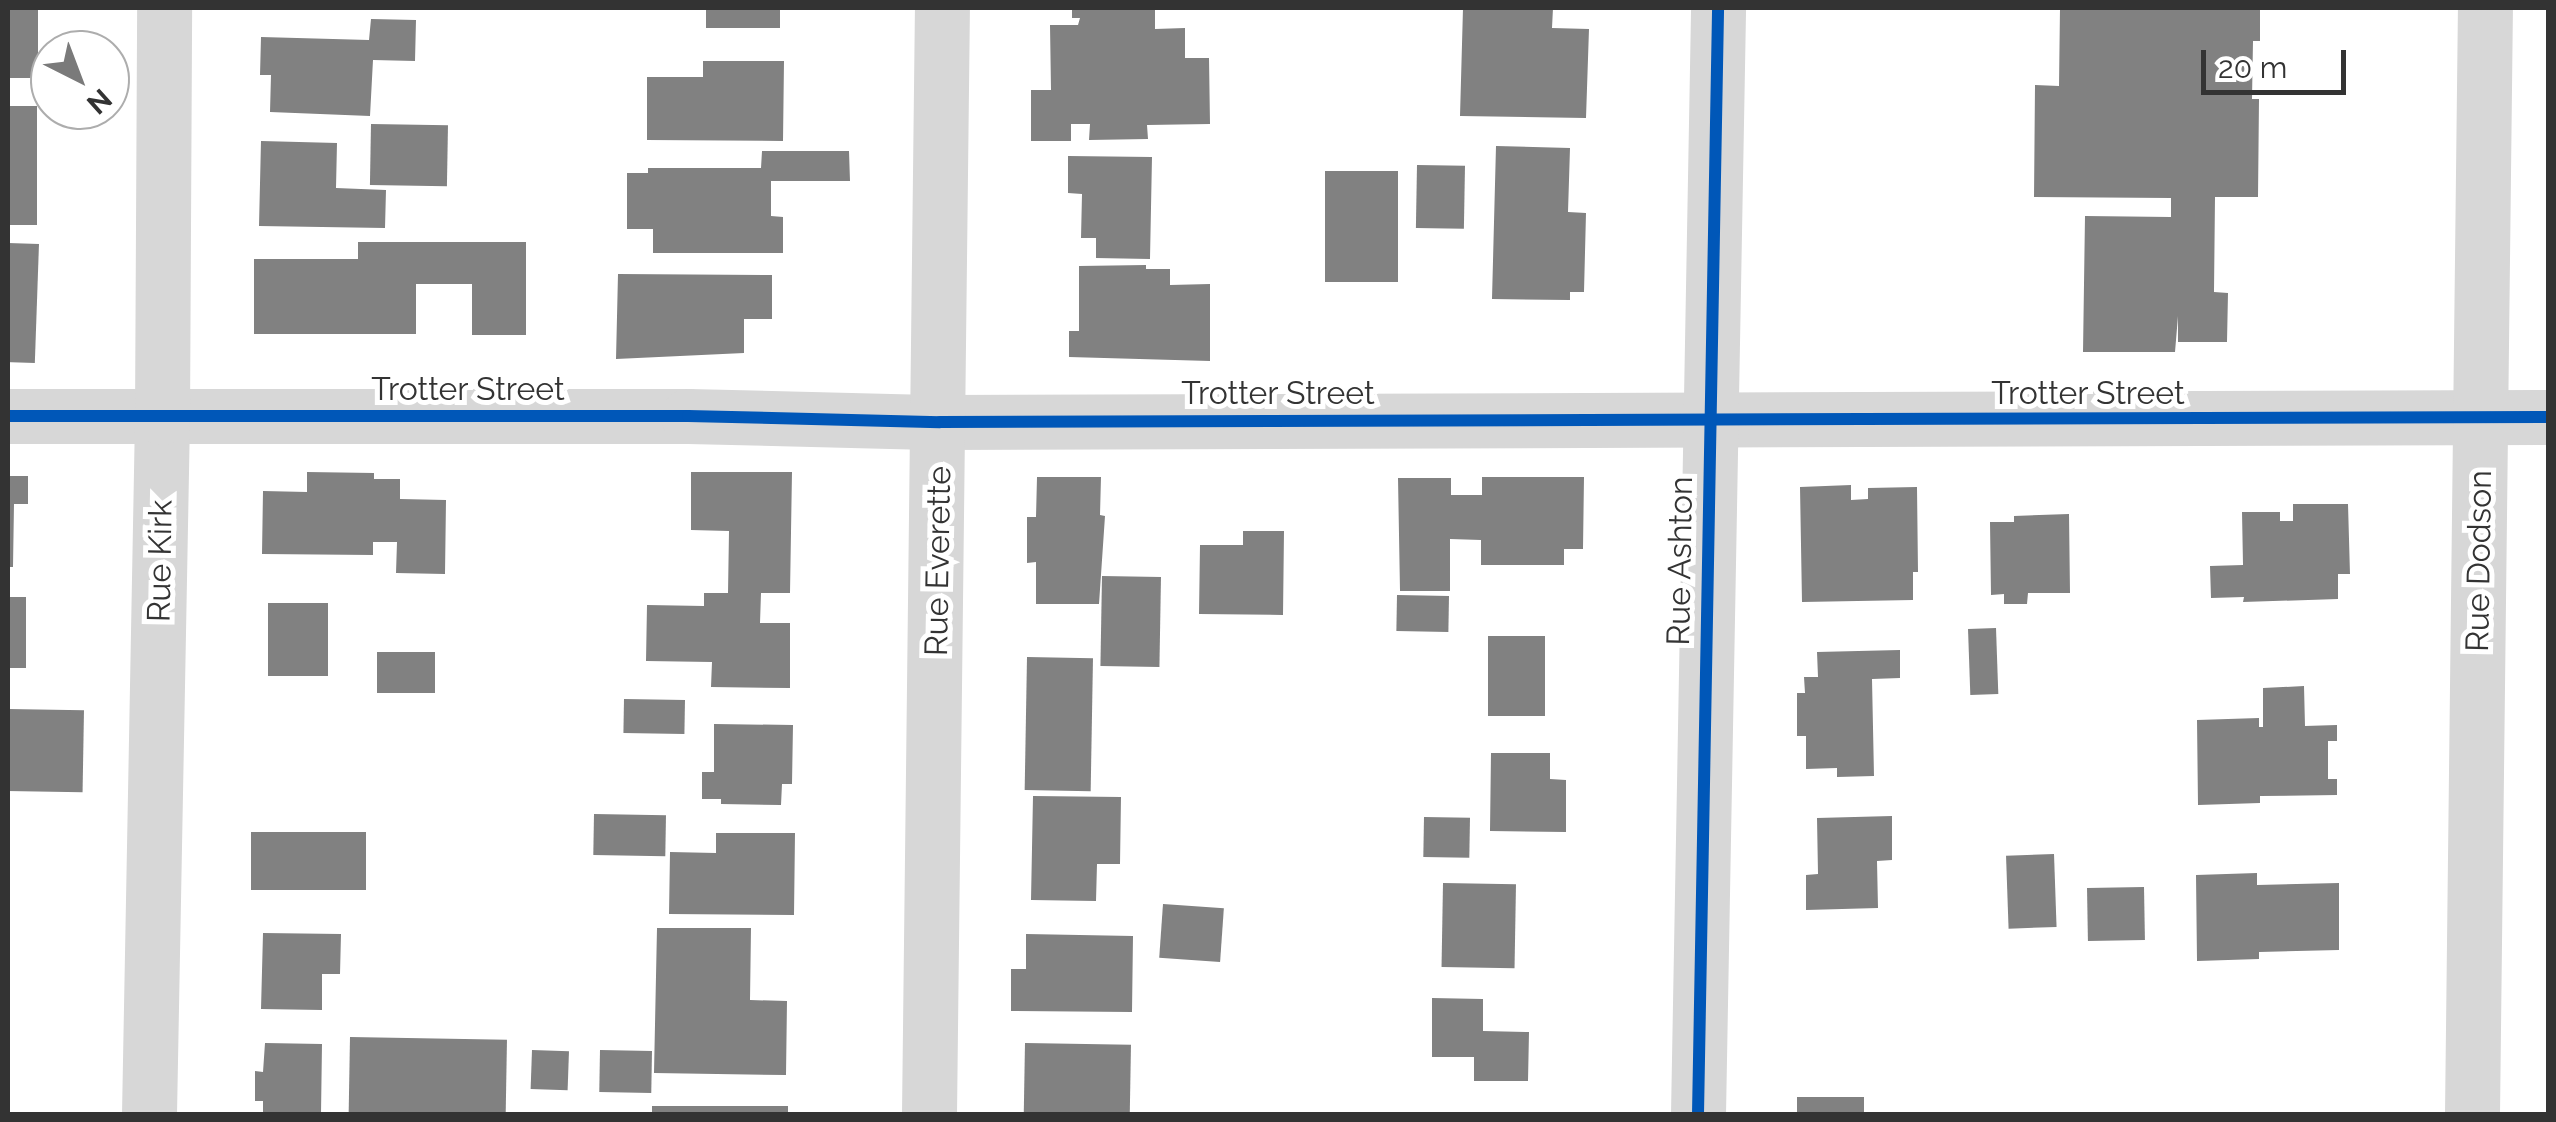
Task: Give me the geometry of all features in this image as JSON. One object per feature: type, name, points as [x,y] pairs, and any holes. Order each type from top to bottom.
[{"type":"street","name":"Rue Kirk","points":[[149,1114],[162,417],[164,8]]},
{"type":"street","name":"Rue Everette","points":[[929,1114],[942,8]]},
{"type":"street","name":"Rue Ashton","points":[[1698,1114],[1718,8]]},
{"type":"street","name":"Rue Dodson","points":[[2472,1114],[2485,8]]},
{"type":"street","name":"Trotter Street","points":[[8,416],[688,416],[940,422],[2548,417]]},
{"type":"building","points":[[8,8],[38,8],[38,30],[30,30],[30,78],[8,78]]},
{"type":"building","points":[[706,8],[780,8],[780,28],[706,28]]},
{"type":"building","points":[[1072,8],[1155,8],[1155,29],[1185,28],[1185,58],[1209,58],[1210,124],[1147,125],[1148,139],[1089,140],[1090,124],[1071,124],[1071,141],[1031,141],[1031,90],[1051,90],[1050,25],[1078,25],[1080,18],[1072,18]]},
{"type":"building","points":[[1463,8],[1553,8],[1552,28],[1589,29],[1586,118],[1460,116]]},
{"type":"building","points":[[2060,8],[2260,8],[2260,41],[2253,41],[2252,99],[2259,99],[2258,197],[2215,197],[2214,292],[2228,293],[2227,342],[2178,342],[2178,316],[2175,352],[2083,352],[2085,216],[2171,217],[2171,198],[2034,197],[2035,85],[2059,86]]},
{"type":"building","points":[[371,19],[416,20],[415,61],[373,60],[370,116],[270,112],[271,75],[260,75],[261,37],[369,40]]},
{"type":"building","points":[[703,61],[784,61],[783,141],[647,140],[647,77],[703,77]]},
{"type":"building","points":[[8,106],[30,106],[30,130],[37,130],[37,225],[8,225]]},
{"type":"building","points":[[371,124],[448,125],[447,186],[370,185]]},
{"type":"building","points":[[261,141],[337,143],[336,188],[386,190],[385,228],[259,226]]},
{"type":"building","points":[[1496,146],[1570,148],[1568,212],[1586,213],[1584,292],[1570,292],[1570,300],[1492,299]]},
{"type":"building","points":[[762,151],[849,151],[850,181],[771,181],[771,216],[783,217],[783,253],[653,253],[653,229],[627,229],[627,173],[648,173],[648,168],[761,168]]},
{"type":"building","points":[[1068,156],[1152,157],[1150,259],[1096,258],[1096,238],[1081,238],[1082,194],[1068,193]]},
{"type":"building","points":[[1417,165],[1465,166],[1464,229],[1416,228]]},
{"type":"building","points":[[1325,171],[1398,171],[1398,282],[1325,282]]},
{"type":"building","points":[[358,242],[526,242],[526,335],[472,335],[472,284],[416,284],[416,334],[254,334],[254,259],[358,259]]},
{"type":"building","points":[[8,243],[39,244],[35,363],[8,362]]},
{"type":"building","points":[[1146,265],[1146,269],[1170,269],[1170,285],[1210,284],[1210,361],[1069,357],[1069,331],[1079,331],[1079,266]]},
{"type":"building","points":[[618,274],[772,275],[772,319],[744,319],[744,353],[616,359]]},
{"type":"building","points":[[307,472],[374,473],[374,479],[400,479],[400,499],[446,500],[445,574],[396,573],[397,542],[373,542],[373,555],[262,554],[263,491],[307,492]]},
{"type":"building","points":[[691,472],[792,472],[790,593],[761,593],[760,623],[790,623],[790,688],[711,687],[712,662],[646,661],[647,605],[704,606],[704,593],[728,593],[729,531],[691,530]]},
{"type":"building","points":[[8,476],[28,476],[28,504],[14,504],[13,567],[8,567]]},
{"type":"building","points":[[1037,477],[1101,477],[1100,515],[1105,516],[1099,604],[1036,604],[1036,562],[1027,563],[1027,517],[1036,517]]},
{"type":"building","points":[[1482,477],[1584,477],[1583,549],[1564,549],[1564,565],[1481,565],[1481,540],[1450,539],[1450,591],[1400,591],[1398,478],[1451,478],[1451,495],[1482,495]]},
{"type":"building","points":[[1851,485],[1851,500],[1868,499],[1868,488],[1917,487],[1918,572],[1913,572],[1913,600],[1802,602],[1800,487]]},
{"type":"building","points":[[2293,504],[2348,504],[2350,574],[2338,574],[2338,599],[2243,602],[2244,597],[2211,598],[2210,566],[2243,565],[2242,512],[2280,512],[2280,521],[2293,521]]},
{"type":"building","points":[[2069,514],[2070,593],[2028,593],[2027,604],[2004,604],[2004,594],[1991,595],[1990,522],[2014,522],[2014,516]]},
{"type":"building","points":[[1243,531],[1284,531],[1283,615],[1199,614],[1200,545],[1243,545]]},
{"type":"building","points":[[1102,576],[1161,577],[1159,667],[1100,666]]},
{"type":"building","points":[[1397,595],[1449,596],[1448,632],[1396,631]]},
{"type":"building","points":[[8,597],[26,597],[26,668],[8,668]]},
{"type":"building","points":[[268,603],[328,603],[328,676],[268,676]]},
{"type":"building","points":[[1996,628],[1998,694],[1970,695],[1968,629]]},
{"type":"building","points":[[1488,636],[1545,636],[1545,716],[1488,716]]},
{"type":"building","points":[[1900,650],[1900,678],[1872,679],[1874,776],[1837,777],[1837,768],[1806,769],[1806,736],[1797,736],[1797,693],[1805,693],[1804,677],[1818,677],[1817,652]]},
{"type":"building","points":[[377,652],[435,652],[435,693],[377,693]]},
{"type":"building","points":[[1027,657],[1093,658],[1091,791],[1025,790]]},
{"type":"building","points":[[2304,686],[2305,726],[2337,725],[2337,741],[2328,741],[2328,779],[2337,779],[2337,795],[2260,796],[2260,803],[2198,805],[2197,720],[2259,718],[2259,727],[2263,727],[2263,688]]},
{"type":"building","points":[[624,699],[685,700],[684,734],[623,733]]},
{"type":"building","points":[[8,709],[84,710],[83,792],[8,791]]},
{"type":"building","points":[[714,724],[793,725],[792,784],[782,784],[781,805],[721,804],[721,799],[702,799],[702,772],[714,772]]},
{"type":"building","points":[[1491,753],[1550,753],[1550,779],[1566,780],[1566,832],[1490,831]]},
{"type":"building","points":[[1033,796],[1121,797],[1120,864],[1097,864],[1096,901],[1031,900]]},
{"type":"building","points":[[594,814],[666,815],[665,856],[593,855]]},
{"type":"building","points":[[1892,816],[1892,860],[1877,861],[1878,908],[1806,910],[1806,875],[1818,874],[1817,818]]},
{"type":"building","points":[[1424,817],[1470,818],[1469,858],[1423,857]]},
{"type":"building","points":[[251,832],[366,832],[366,890],[251,890]]},
{"type":"building","points":[[716,833],[795,833],[794,915],[669,914],[670,852],[716,853]]},
{"type":"building","points":[[2054,854],[2057,927],[2009,929],[2006,856]]},
{"type":"building","points":[[2257,873],[2257,885],[2339,883],[2339,950],[2259,952],[2259,959],[2197,961],[2196,875]]},
{"type":"building","points":[[1443,883],[1516,884],[1515,968],[1442,967]]},
{"type":"building","points":[[2144,887],[2145,940],[2088,941],[2087,888]]},
{"type":"building","points":[[1163,904],[1224,908],[1220,962],[1159,958]]},
{"type":"building","points":[[657,928],[751,928],[750,1000],[787,1001],[786,1075],[654,1073]]},
{"type":"building","points":[[263,933],[341,934],[340,974],[322,974],[322,1010],[261,1009]]},
{"type":"building","points":[[1026,934],[1133,936],[1132,1012],[1011,1011],[1011,969],[1026,969]]},
{"type":"building","points":[[1432,998],[1483,999],[1483,1031],[1529,1032],[1528,1081],[1474,1081],[1474,1057],[1432,1057]]},
{"type":"building","points":[[350,1037],[507,1040],[506,1114],[349,1114]]},
{"type":"building","points":[[265,1043],[322,1044],[321,1114],[263,1114],[263,1101],[255,1101],[255,1071],[263,1072]]},
{"type":"building","points":[[1025,1043],[1131,1045],[1130,1114],[1024,1114]]},
{"type":"building","points":[[532,1050],[569,1051],[568,1090],[531,1089]]},
{"type":"building","points":[[600,1050],[652,1051],[651,1093],[599,1092]]},
{"type":"building","points":[[1797,1097],[1864,1097],[1864,1114],[1797,1114]]},
{"type":"building","points":[[652,1106],[788,1106],[788,1114],[652,1114]]},
{"type":"cycle path","points":[[1698,1114],[1718,8]]},
{"type":"cycle path","points":[[8,416],[688,416],[940,422],[2548,417]]}]
